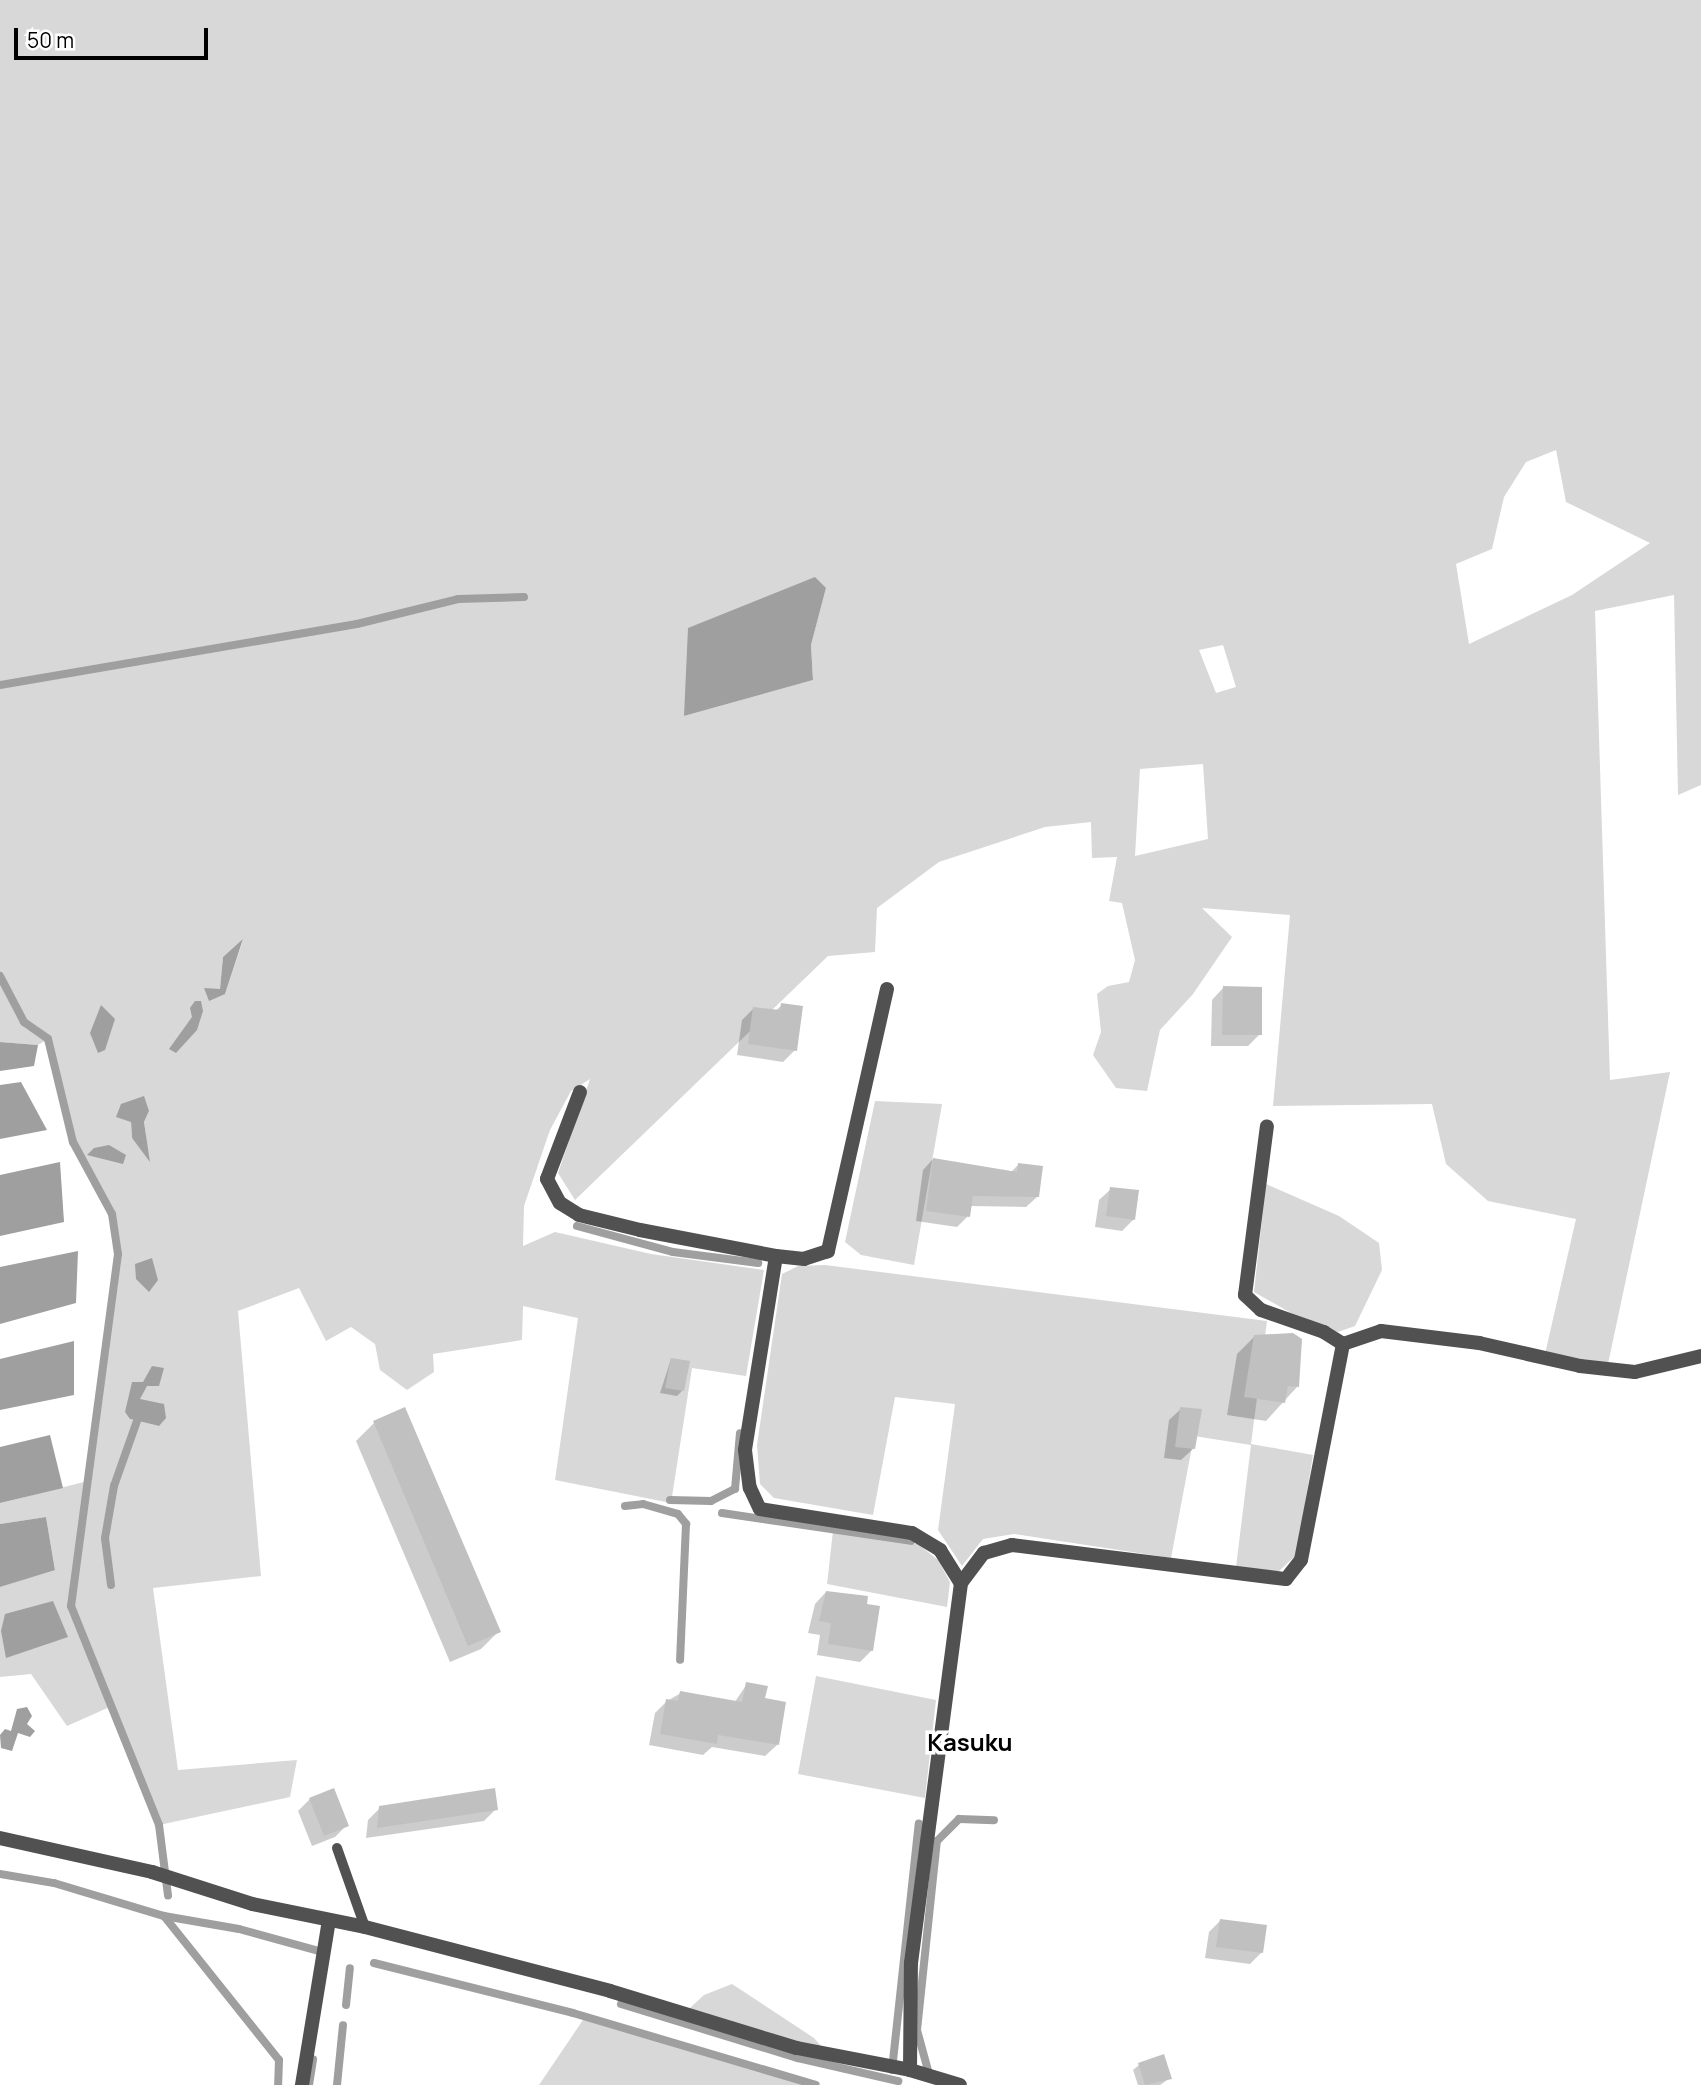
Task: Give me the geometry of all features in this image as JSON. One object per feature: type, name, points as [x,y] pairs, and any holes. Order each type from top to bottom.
[{"type":"street","points":[[580,1092],[547,1179],[560,1203],[579,1214],[640,1230],[776,1256],[804,1259],[828,1251],[887,989]]},
{"type":"street","points":[[1267,1126],[1245,1296],[1261,1310],[1324,1332],[1343,1344]]},
{"type":"street","points":[[776,1256],[745,1450],[750,1488],[760,1509],[912,1533],[940,1550],[961,1583]]},
{"type":"street","points":[[1343,1344],[1381,1331],[1479,1343],[1580,1366],[1635,1372],[1701,1356]]},
{"type":"street","points":[[910,2070],[911,1963],[961,1583],[984,1553],[1012,1545],[1286,1579],[1301,1560],[1343,1344]]},
{"type":"street","points":[[0,1838],[152,1872],[251,1904],[365,1927],[610,1991],[797,2048],[910,2070],[960,2085]]},
{"type":"street","points":[[302,2085],[329,1920]]},
{"type":"lane","points":[[337,1847],[365,1927]]},
{"type":"shaded area","points":[[0,0],[1701,0],[1701,785],[1678,795],[1674,595],[1595,611],[1610,1080],[1670,1072],[1608,1364],[1545,1354],[1576,1219],[1488,1201],[1446,1164],[1432,1104],[1273,1106],[1290,915],[1202,908],[1232,937],[1193,994],[1160,1030],[1147,1091],[1116,1088],[1093,1055],[1101,1032],[1097,994],[1108,986],[1129,982],[1135,960],[1122,903],[1109,901],[1117,857],[1092,858],[1091,822],[1045,827],[939,862],[877,908],[875,952],[828,956],[575,1200],[558,1173],[590,1079],[571,1091],[550,1130],[524,1206],[523,1246],[555,1232],[651,1254],[764,1270],[746,1376],[692,1368],[671,1503],[555,1480],[578,1318],[523,1306],[522,1340],[433,1354],[434,1372],[407,1390],[380,1370],[375,1344],[351,1327],[326,1341],[299,1288],[238,1311],[261,1576],[153,1588],[178,1770],[297,1760],[290,1797],[159,1825],[112,1706],[67,1726],[31,1674],[0,1677],[0,1587],[55,1569],[46,1517],[0,1524],[0,1503],[88,1481],[118,1254],[112,1214],[73,1142],[48,1039],[38,1045],[0,1042]],"holes":[[[1556,450],[1566,502],[1650,543],[1572,595],[1469,644],[1456,564],[1492,549],[1504,497],[1526,462]],[[826,588],[811,645],[813,680],[684,716]],[[1223,645],[1236,687],[1216,693],[1199,650]],[[1203,764],[1208,839],[1135,856],[1140,769]],[[243,940],[225,994],[204,989],[220,989],[223,957]],[[149,1111],[144,1122],[149,1159],[132,1138],[131,1122]],[[152,1366],[140,1399],[159,1426],[130,1419]]]},
{"type":"shaded area","points":[[815,577],[826,588],[811,645],[813,680],[684,716],[688,628]]},
{"type":"shaded area","points":[[243,939],[225,994],[209,1001],[204,988],[220,989],[223,957]]},
{"type":"shaded area","points":[[195,1001],[201,1001],[203,1011],[197,1030],[176,1053],[169,1049],[192,1017],[190,1008]]},
{"type":"shaded area","points":[[101,1005],[115,1019],[105,1050],[98,1053],[90,1033]]},
{"type":"shaded area","points":[[0,1042],[38,1045],[34,1066],[0,1071]]},
{"type":"shaded area","points":[[21,1082],[47,1130],[0,1139],[0,1085]]},
{"type":"shaded area","points":[[144,1096],[149,1111],[144,1122],[150,1162],[132,1138],[131,1122],[116,1117],[121,1104]]},
{"type":"shaded area","points":[[875,1101],[942,1104],[914,1265],[861,1255],[845,1242]]},
{"type":"shaded area","points":[[109,1145],[126,1155],[123,1164],[87,1155],[94,1148]]},
{"type":"shaded area","points":[[60,1162],[64,1222],[0,1236],[0,1175]]},
{"type":"shaded area","points":[[1266,1184],[1339,1216],[1379,1243],[1382,1270],[1355,1326],[1338,1332],[1291,1313],[1254,1292]]},
{"type":"shaded area","points":[[78,1251],[76,1303],[0,1324],[0,1267]]},
{"type":"shaded area","points":[[152,1258],[158,1280],[149,1292],[136,1279],[135,1264]]},
{"type":"shaded area","points":[[825,1265],[1267,1321],[1251,1444],[1313,1455],[1297,1554],[1277,1573],[1236,1567],[1251,1445],[1194,1436],[1171,1558],[1014,1534],[983,1539],[962,1566],[938,1530],[955,1404],[895,1397],[873,1515],[774,1498],[760,1484],[757,1445],[782,1274],[798,1266]]},
{"type":"shaded area","points":[[74,1341],[74,1395],[0,1410],[0,1359]]},
{"type":"shaded area","points":[[152,1366],[164,1368],[159,1386],[147,1386],[140,1399],[164,1404],[166,1418],[159,1426],[130,1419],[125,1412],[132,1382],[143,1382]]},
{"type":"shaded area","points":[[50,1435],[63,1488],[0,1503],[0,1447]]},
{"type":"shaded area","points":[[46,1517],[55,1570],[0,1587],[0,1524]]},
{"type":"shaded area","points":[[833,1531],[918,1544],[938,1560],[950,1582],[947,1607],[827,1584]]},
{"type":"shaded area","points":[[53,1601],[68,1637],[6,1658],[1,1631],[5,1614]]},
{"type":"shaded area","points":[[816,1676],[936,1700],[925,1798],[798,1774]]},
{"type":"shaded area","points":[[27,1707],[32,1716],[27,1724],[35,1731],[30,1737],[18,1733],[12,1751],[1,1748],[0,1735],[5,1729],[11,1731],[17,1709]]},
{"type":"shaded area","points":[[732,1984],[814,2038],[845,2073],[676,2021],[704,1995]]},
{"type":"shaded area","points":[[585,2017],[616,2028],[816,2085],[539,2085]]},
{"type":"building","points":[[1223,986],[1262,987],[1262,1035],[1222,1035]]},
{"type":"building","points":[[781,1003],[803,1006],[797,1051],[748,1044],[753,1007],[780,1010]]},
{"type":"building","points":[[933,1158],[1017,1172],[1018,1163],[1043,1166],[1039,1197],[973,1196],[970,1217],[926,1211]]},
{"type":"building","points":[[1110,1187],[1139,1190],[1135,1220],[1106,1216]]},
{"type":"building","points":[[1293,1333],[1302,1339],[1299,1387],[1288,1386],[1285,1403],[1244,1397],[1254,1335]]},
{"type":"building","points":[[671,1358],[690,1361],[684,1391],[665,1388]]},
{"type":"building","points":[[405,1407],[501,1632],[468,1646],[373,1421]]},
{"type":"building","points":[[1180,1407],[1202,1409],[1195,1449],[1175,1447]]},
{"type":"building","points":[[826,1591],[868,1596],[867,1604],[880,1606],[873,1651],[828,1644],[831,1623],[819,1621]]},
{"type":"building","points":[[746,1682],[768,1686],[765,1698],[786,1702],[779,1745],[718,1735],[717,1744],[660,1734],[666,1699],[678,1701],[680,1691],[742,1702]]},
{"type":"building","points":[[334,1788],[349,1826],[324,1836],[309,1798]]},
{"type":"building","points":[[495,1788],[498,1810],[377,1828],[379,1806]]},
{"type":"building","points":[[1220,1919],[1267,1925],[1263,1953],[1216,1947]]},
{"type":"building","points":[[1164,2054],[1172,2079],[1145,2085],[1138,2063]]},
{"type":"waterway","points":[[0,685],[357,624],[458,599],[524,597]]},
{"type":"waterway","points":[[0,976],[24,1022],[48,1039],[73,1142],[112,1214],[118,1254],[71,1606],[159,1825],[168,1895]]},
{"type":"waterway","points":[[577,1226],[673,1252],[758,1263]]},
{"type":"waterway","points":[[111,1585],[105,1538],[114,1486],[137,1421]]},
{"type":"waterway","points":[[670,1500],[711,1501],[735,1489],[740,1433]]},
{"type":"waterway","points":[[625,1506],[643,1504],[678,1514],[686,1524],[680,1660]]},
{"type":"waterway","points":[[722,1513],[911,1541]]},
{"type":"waterway","points":[[929,2074],[917,2030],[937,1841],[959,1819],[994,1820]]},
{"type":"waterway","points":[[892,2070],[919,1823]]},
{"type":"waterway","points":[[0,1874],[54,1883],[164,1916],[279,2060],[278,2085]]},
{"type":"waterway","points":[[164,1916],[239,1929],[326,1953]]},
{"type":"waterway","points":[[374,1963],[573,2013],[816,2085]]},
{"type":"waterway","points":[[346,2005],[350,1968]]},
{"type":"waterway","points":[[621,2004],[798,2058],[898,2081]]},
{"type":"waterway","points":[[337,2085],[343,2025]]},
{"type":"waterway","points":[[309,2085],[313,2059]]},
{"type":"district","name":"Kasuku","points":[[970,1742]]}]
